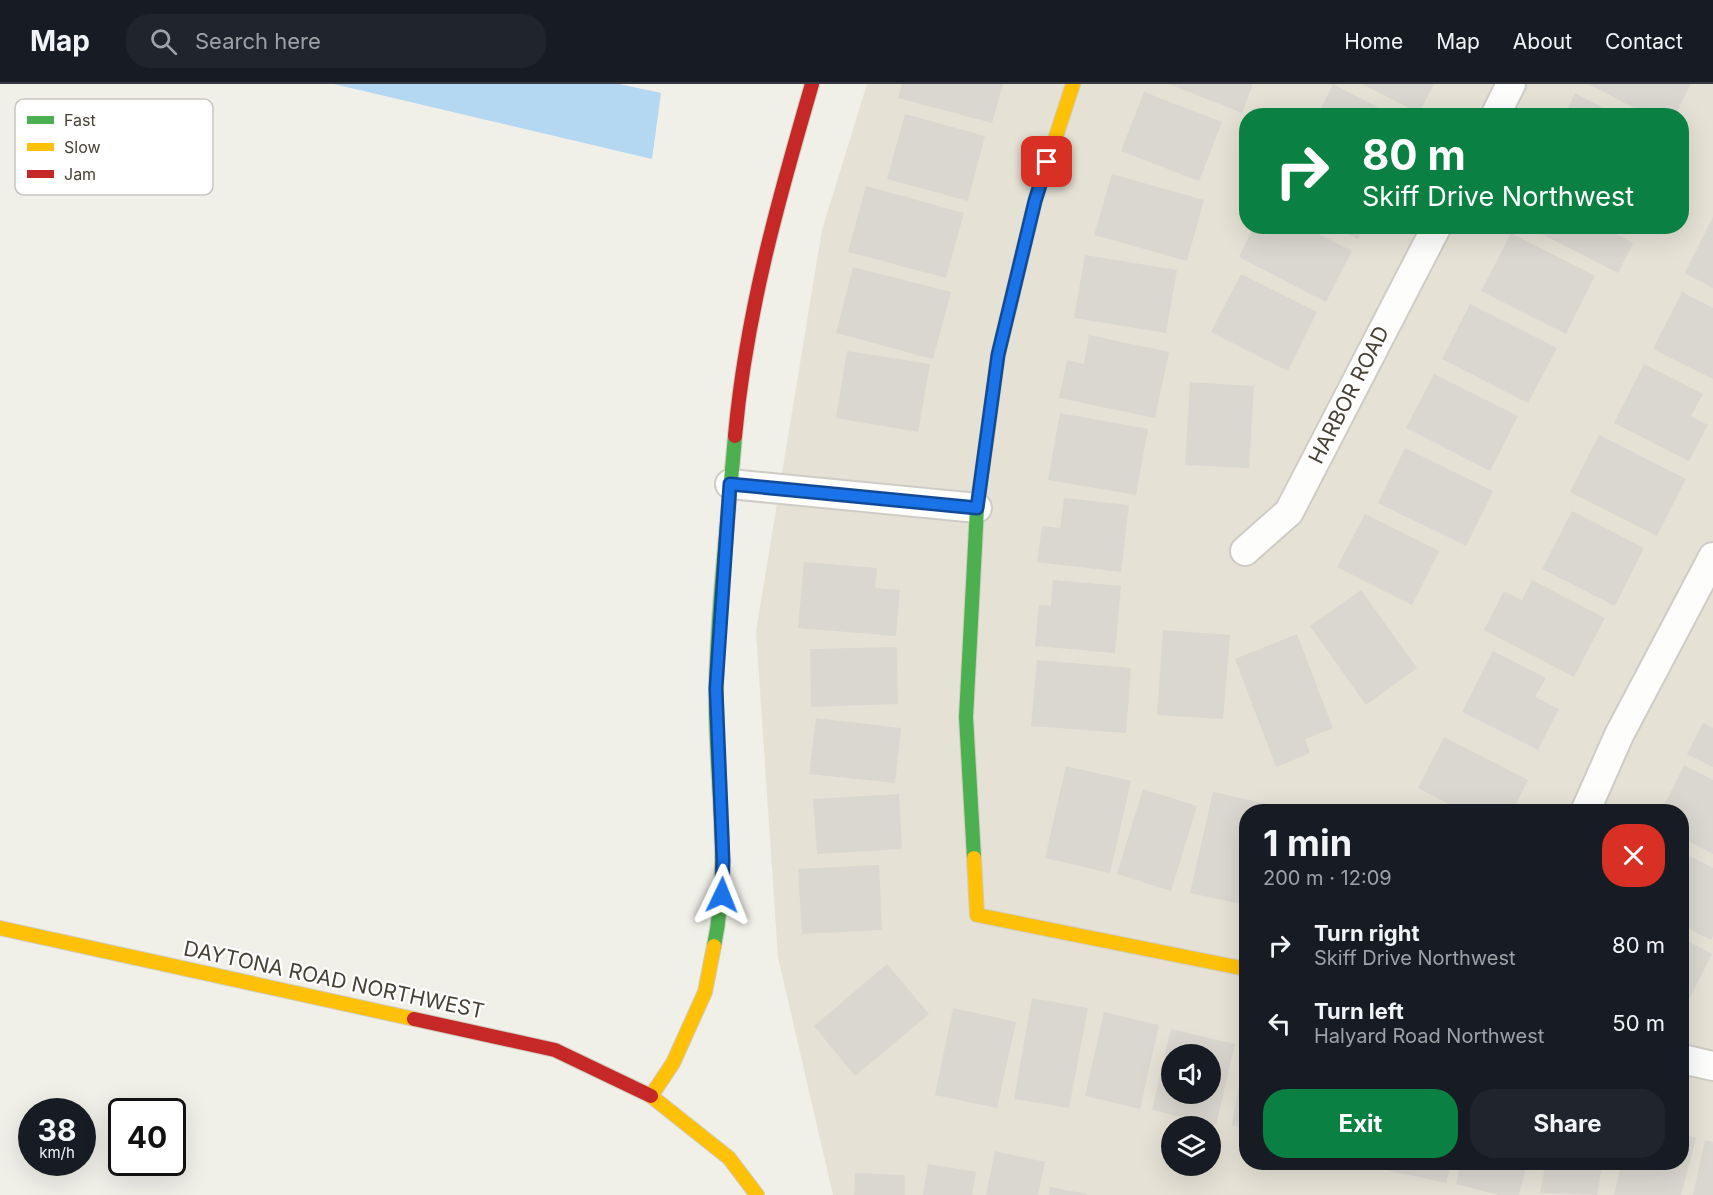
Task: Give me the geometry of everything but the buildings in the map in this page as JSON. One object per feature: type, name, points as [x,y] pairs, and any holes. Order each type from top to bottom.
[{"type":"street","points":[[651,1096],[673,1063],[705,992],[721,913],[723,860],[716,688],[730,484],[738,405],[754,303],[776,207],[812,84]]},
{"type":"street","points":[[1073,84],[1035,201],[998,355],[977,508],[966,717],[977,915],[1239,968]]},
{"type":"street","points":[[1499,108],[1511,84]]},
{"type":"street","name":"HARBOR ROAD","points":[[1245,551],[1289,512],[1433,234]]},
{"type":"street","points":[[730,484],[977,508]]},
{"type":"street","points":[[1589,804],[1619,735],[1713,557]]},
{"type":"street","name":"DAYTONA ROAD NORTHWEST","points":[[0,928],[555,1050],[651,1096],[729,1158],[757,1195]]},
{"type":"street","points":[[1689,1061],[1713,1066]]},
{"type":"shaded area","points":[[867,84],[1713,84],[1713,1195],[833,1195],[778,957],[756,631],[822,230]]},
{"type":"water","points":[[334,84],[619,84],[661,93],[652,159]]},
{"type":"traffic: fast","points":[[714,946],[722,881],[716,719],[717,656],[735,436]]},
{"type":"traffic: fast","points":[[974,858],[966,717],[977,508],[987,436]]},
{"type":"traffic: slow","points":[[987,436],[998,355],[1035,201],[1073,84]]},
{"type":"traffic: slow","points":[[974,858],[977,915],[1239,968]]},
{"type":"traffic: slow","points":[[0,928],[414,1019]]},
{"type":"traffic: slow","points":[[714,946],[705,992],[673,1063],[651,1096],[729,1158],[757,1195]]},
{"type":"traffic: jam","points":[[735,436],[755,302],[787,171],[812,84]]},
{"type":"traffic: jam","points":[[414,1019],[555,1050],[651,1096]]},
{"type":"route","points":[[722,895],[723,860],[716,688],[730,484],[977,508],[998,355],[1035,201],[1047,162]]}]
